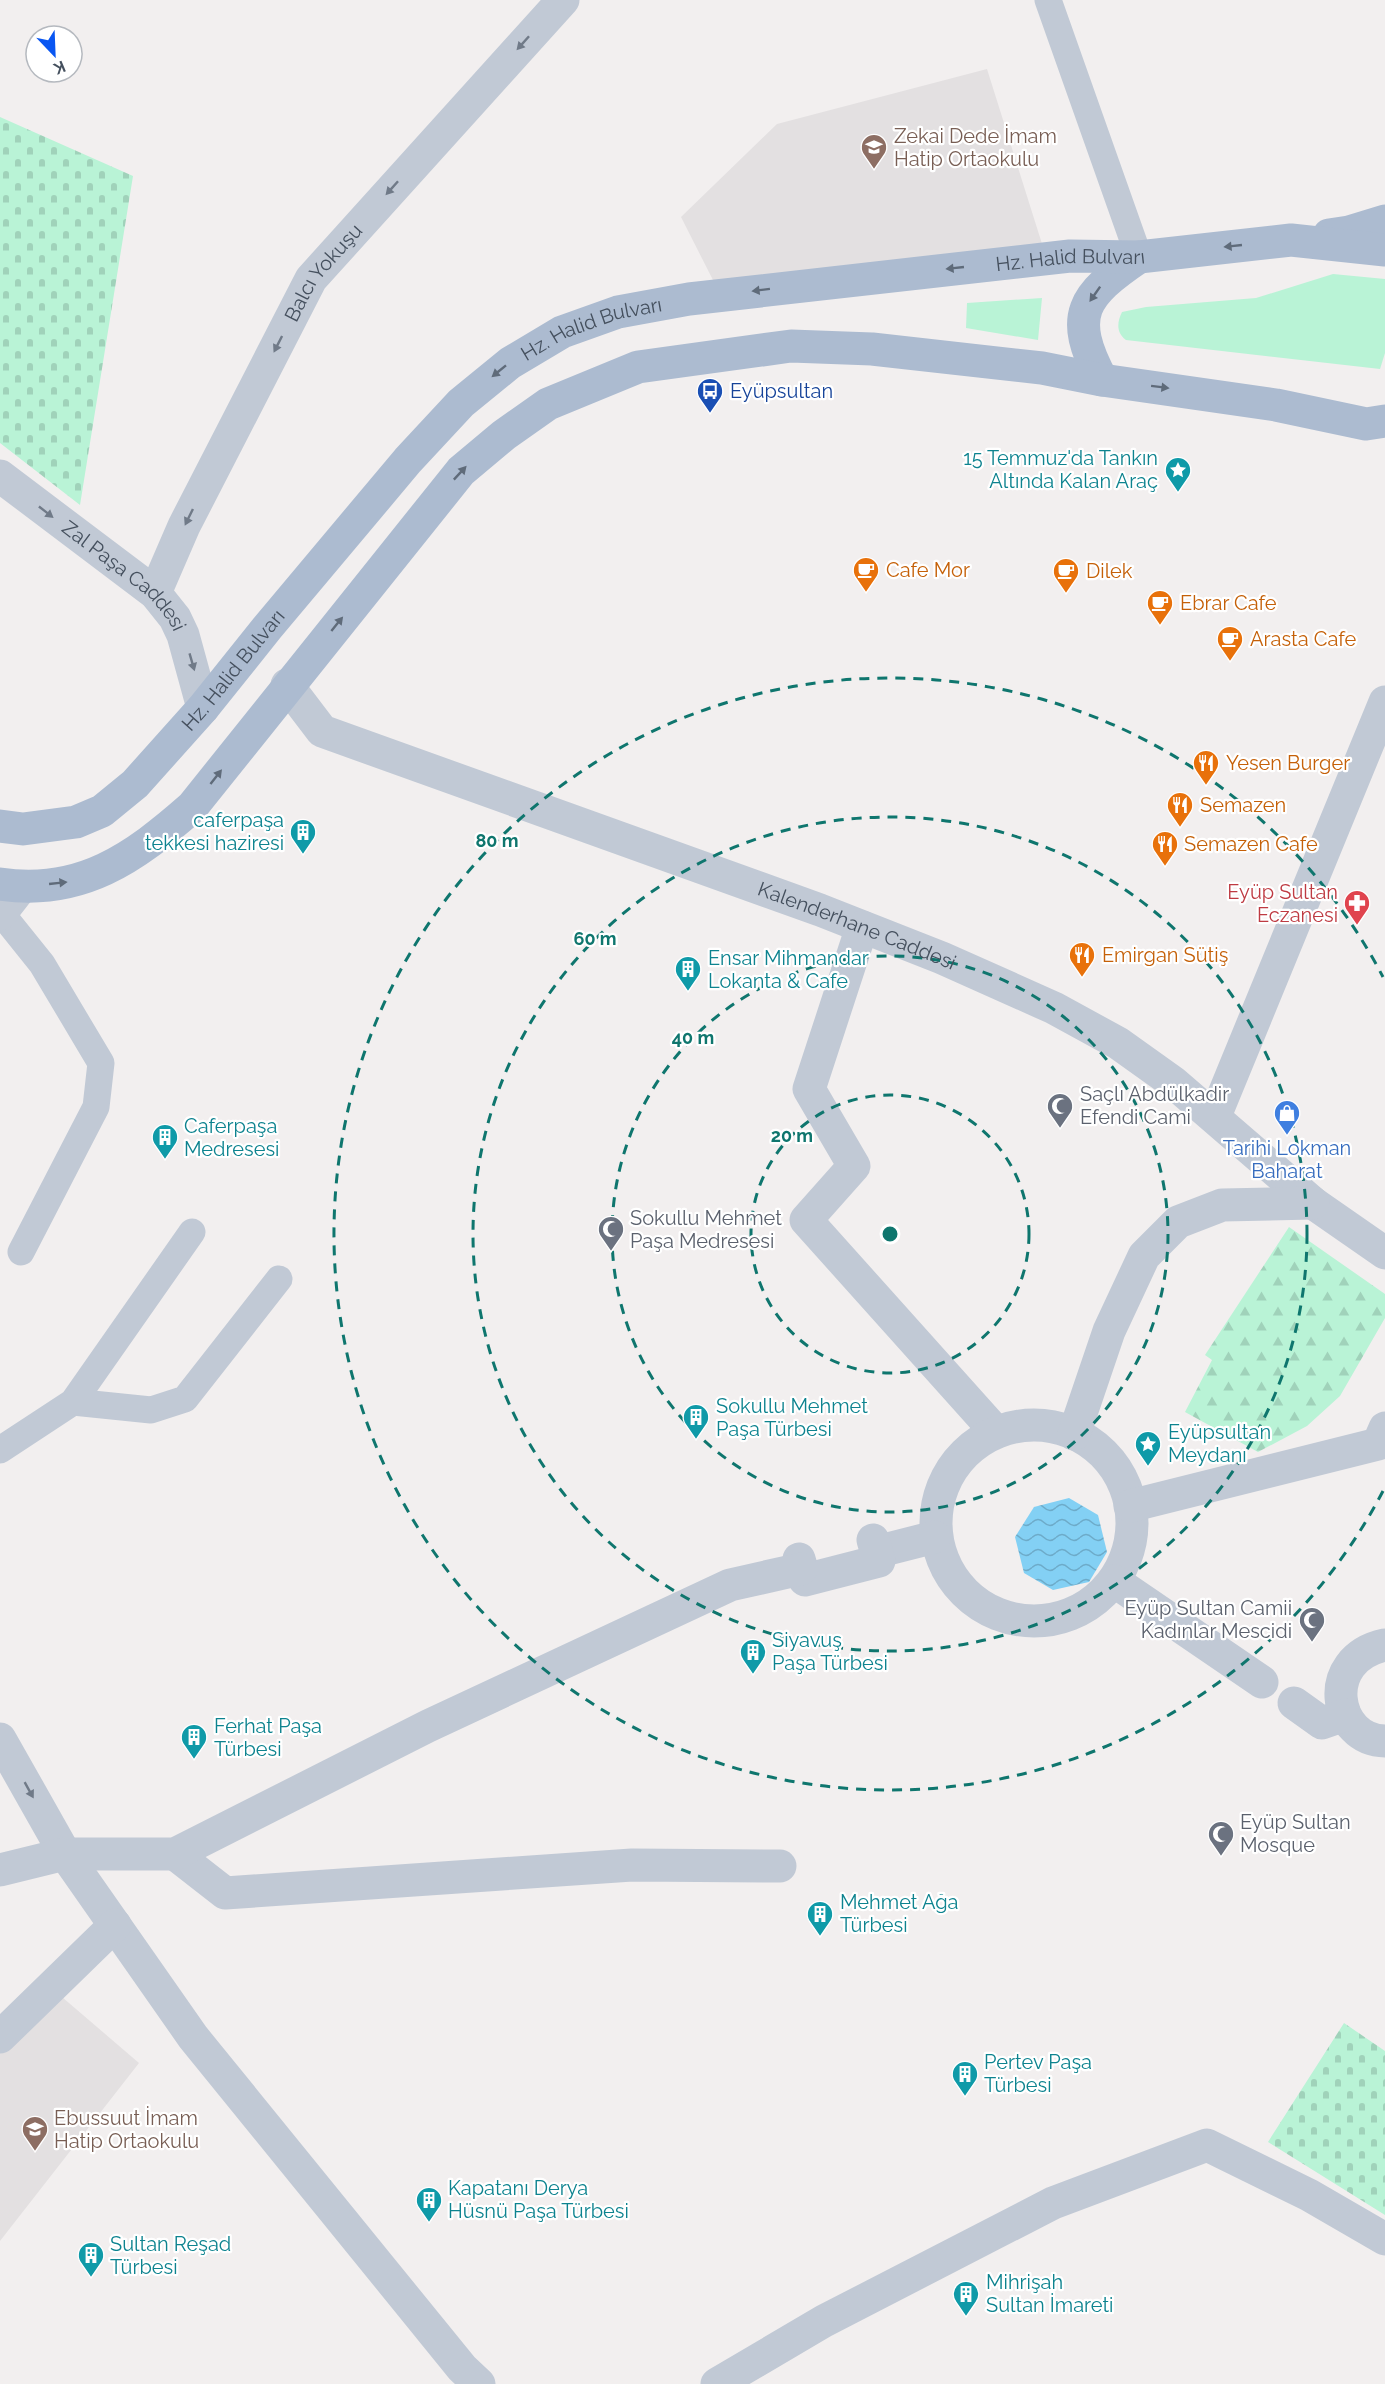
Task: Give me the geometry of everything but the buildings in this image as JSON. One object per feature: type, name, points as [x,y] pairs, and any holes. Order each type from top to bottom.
[{"type":"main road","points":[[1291,240],[1349,232],[1385,221]]},
{"type":"main road","name":"Hz. Halid Bulvarı","points":[[0,826],[23,829],[49,828],[76,822],[102,811],[135,783],[203,708],[363,513],[460,403],[510,363],[562,332],[618,312],[689,299],[1070,256],[1139,257],[1291,240],[1385,250]]},
{"type":"main road","points":[[1102,380],[1089,357],[1083,335],[1088,304],[1096,290],[1108,278],[1139,257]]},
{"type":"main road","points":[[11,885],[69,882],[111,867],[150,844],[192,807],[461,471],[504,435],[548,404],[638,367],[791,346],[872,349],[1042,368],[1102,380],[1275,405],[1375,423]]},
{"type":"street","name":"Balcı Yokuşu","points":[[155,593],[184,526],[311,279],[562,0]]},
{"type":"street","name":"Zal Paşa Caddesi","points":[[0,477],[155,593],[175,618],[183,635],[203,708]]},
{"type":"street","name":"Kalenderhane Caddesi","points":[[287,686],[322,731],[820,910],[942,958],[1054,1008],[1118,1043],[1215,1116],[1313,1203],[1385,1253]]},
{"type":"street","points":[[1215,1116],[1385,702]]},
{"type":"street","points":[[0,914],[11,885]]},
{"type":"street","points":[[862,927],[809,1089],[854,1166],[806,1220],[996,1432]]},
{"type":"street","points":[[1074,1434],[1109,1331],[1144,1256],[1178,1222],[1222,1205],[1313,1203]]},
{"type":"street","points":[[1027,1424],[1059,1427],[1074,1434],[1088,1440],[1112,1461],[1127,1489],[1133,1520],[1129,1552],[1114,1581],[1091,1605],[1060,1619],[1027,1622],[994,1614],[966,1596],[946,1570],[935,1537],[936,1504],[948,1473],[969,1449],[996,1432],[1027,1424]]},
{"type":"street","points":[[1130,1506],[1383,1440]]},
{"type":"street","points":[[0,1870],[65,1854],[176,1854],[428,1726],[730,1586],[802,1570],[879,1561],[874,1546],[935,1537]]},
{"type":"street","points":[[1114,1581],[1262,1682]]},
{"type":"street","points":[[1385,1645],[1370,1648],[1356,1657],[1346,1671],[1341,1685],[1340,1700],[1345,1715],[1354,1727],[1366,1736],[1385,1741]]},
{"type":"street","points":[[1294,1703],[1322,1723],[1345,1715]]},
{"type":"street","points":[[0,1739],[65,1854],[193,2037],[462,2368],[479,2384]]},
{"type":"street","points":[[176,1854],[225,1893],[632,1865],[780,1866]]},
{"type":"street","points":[[0,2037],[115,1925]]},
{"type":"street","points":[[717,2384],[824,2321],[1053,2203],[1207,2145],[1309,2195],[1385,2240]]},
{"type":"lane","points":[[1048,0],[1139,257]]},
{"type":"lane","points":[[0,914],[42,964],[101,1063],[96,1107],[21,1252]]},
{"type":"lane","points":[[0,1450],[73,1402],[192,1232]]},
{"type":"lane","points":[[73,1402],[151,1410],[185,1399],[279,1279]]},
{"type":"shaded area","name":"Zekai Dede İmam Hatip Ortaokulu","points":[[987,69],[1043,247],[715,284],[681,217],[777,124]]},
{"type":"shaded area","name":"Ebussuut İmam Hatip Ortaokulu","points":[[55,1991],[139,2063],[0,2241],[0,2048]]},
{"type":"green space","points":[[0,117],[133,176],[80,505],[0,443]]},
{"type":"green space","points":[[1333,274],[1385,279],[1385,353],[1380,369],[1126,340],[1119,331],[1118,323],[1122,312],[1146,307],[1256,298]]},
{"type":"green space","points":[[1042,298],[1038,340],[966,328],[967,303]]},
{"type":"green space","points":[[1289,1227],[1385,1294],[1385,1318],[1340,1396],[1307,1426],[1258,1452],[1185,1412],[1212,1360],[1205,1355]]},
{"type":"green space","points":[[1344,2023],[1385,2051],[1385,2215],[1268,2142]]},
{"type":"water","points":[[1069,1498],[1098,1515],[1107,1552],[1089,1582],[1053,1590],[1024,1573],[1015,1537],[1034,1507]]},
{"type":"place","name":"Zekai Dede İmam Hatip Ortaokulu","points":[[874,170]]},
{"type":"place","name":"Eyüpsultan","points":[[710,414]]},
{"type":"place","name":"15 Temmuz'da Tankın Altında Kalan Araç","points":[[1178,493]]},
{"type":"place","name":"Cafe Mor","points":[[866,593]]},
{"type":"place","name":"Dilek","points":[[1066,594]]},
{"type":"place","name":"Ebrar Cafe","points":[[1160,626]]},
{"type":"place","name":"Arasta Cafe","points":[[1230,662]]},
{"type":"place","name":"Yesen Burger","points":[[1206,786]]},
{"type":"place","name":"Semazen","points":[[1180,828]]},
{"type":"place","name":"caferpaşa tekkesi haziresi","points":[[303,855]]},
{"type":"place","name":"Semazen Cafe","points":[[1165,867]]},
{"type":"place","name":"Eyüp Sultan Eczanesi","points":[[1357,926]]},
{"type":"place","name":"Emirgan Sütiş","points":[[1082,978]]},
{"type":"place","name":"Ensar Mihmandar Lokanta & Cafe","points":[[688,992]]},
{"type":"place","name":"Saçlı Abdülkadir Efendi Cami","points":[[1060,1129]]},
{"type":"place","name":"Tarihi Lokman Baharat","points":[[1287,1136]]},
{"type":"place","name":"Caferpaşa Medresesi","points":[[165,1160]]},
{"type":"place","name":"Sokullu Mehmet Paşa Medresesi","points":[[611,1252]]},
{"type":"place","name":"Sokullu Mehmet Paşa Türbesi","points":[[696,1440]]},
{"type":"place","name":"Eyüpsultan Meydanı","points":[[1148,1467]]},
{"type":"place","name":"Eyüp Sultan Camii Kadınlar Mescidi","points":[[1312,1643]]},
{"type":"place","name":"Siyavuş Paşa Türbesi","points":[[753,1675]]},
{"type":"place","name":"Ferhat Paşa Türbesi","points":[[194,1760]]},
{"type":"place","name":"Eyüp Sultan Mosque","points":[[1221,1857]]},
{"type":"place","name":"Mehmet Ağa Türbesi","points":[[820,1937]]},
{"type":"place","name":"Pertev Paşa Türbesi","points":[[965,2097]]},
{"type":"place","name":"Ebussuut İmam Hatip Ortaokulu","points":[[35,2152]]},
{"type":"place","name":"Kapatanı Derya Hüsnü Paşa Türbesi","points":[[429,2223]]},
{"type":"place","name":"Sultan Reşad Türbesi","points":[[91,2278]]},
{"type":"place","name":"Mihrişah Sultan İmareti","points":[[966,2317]]}]
